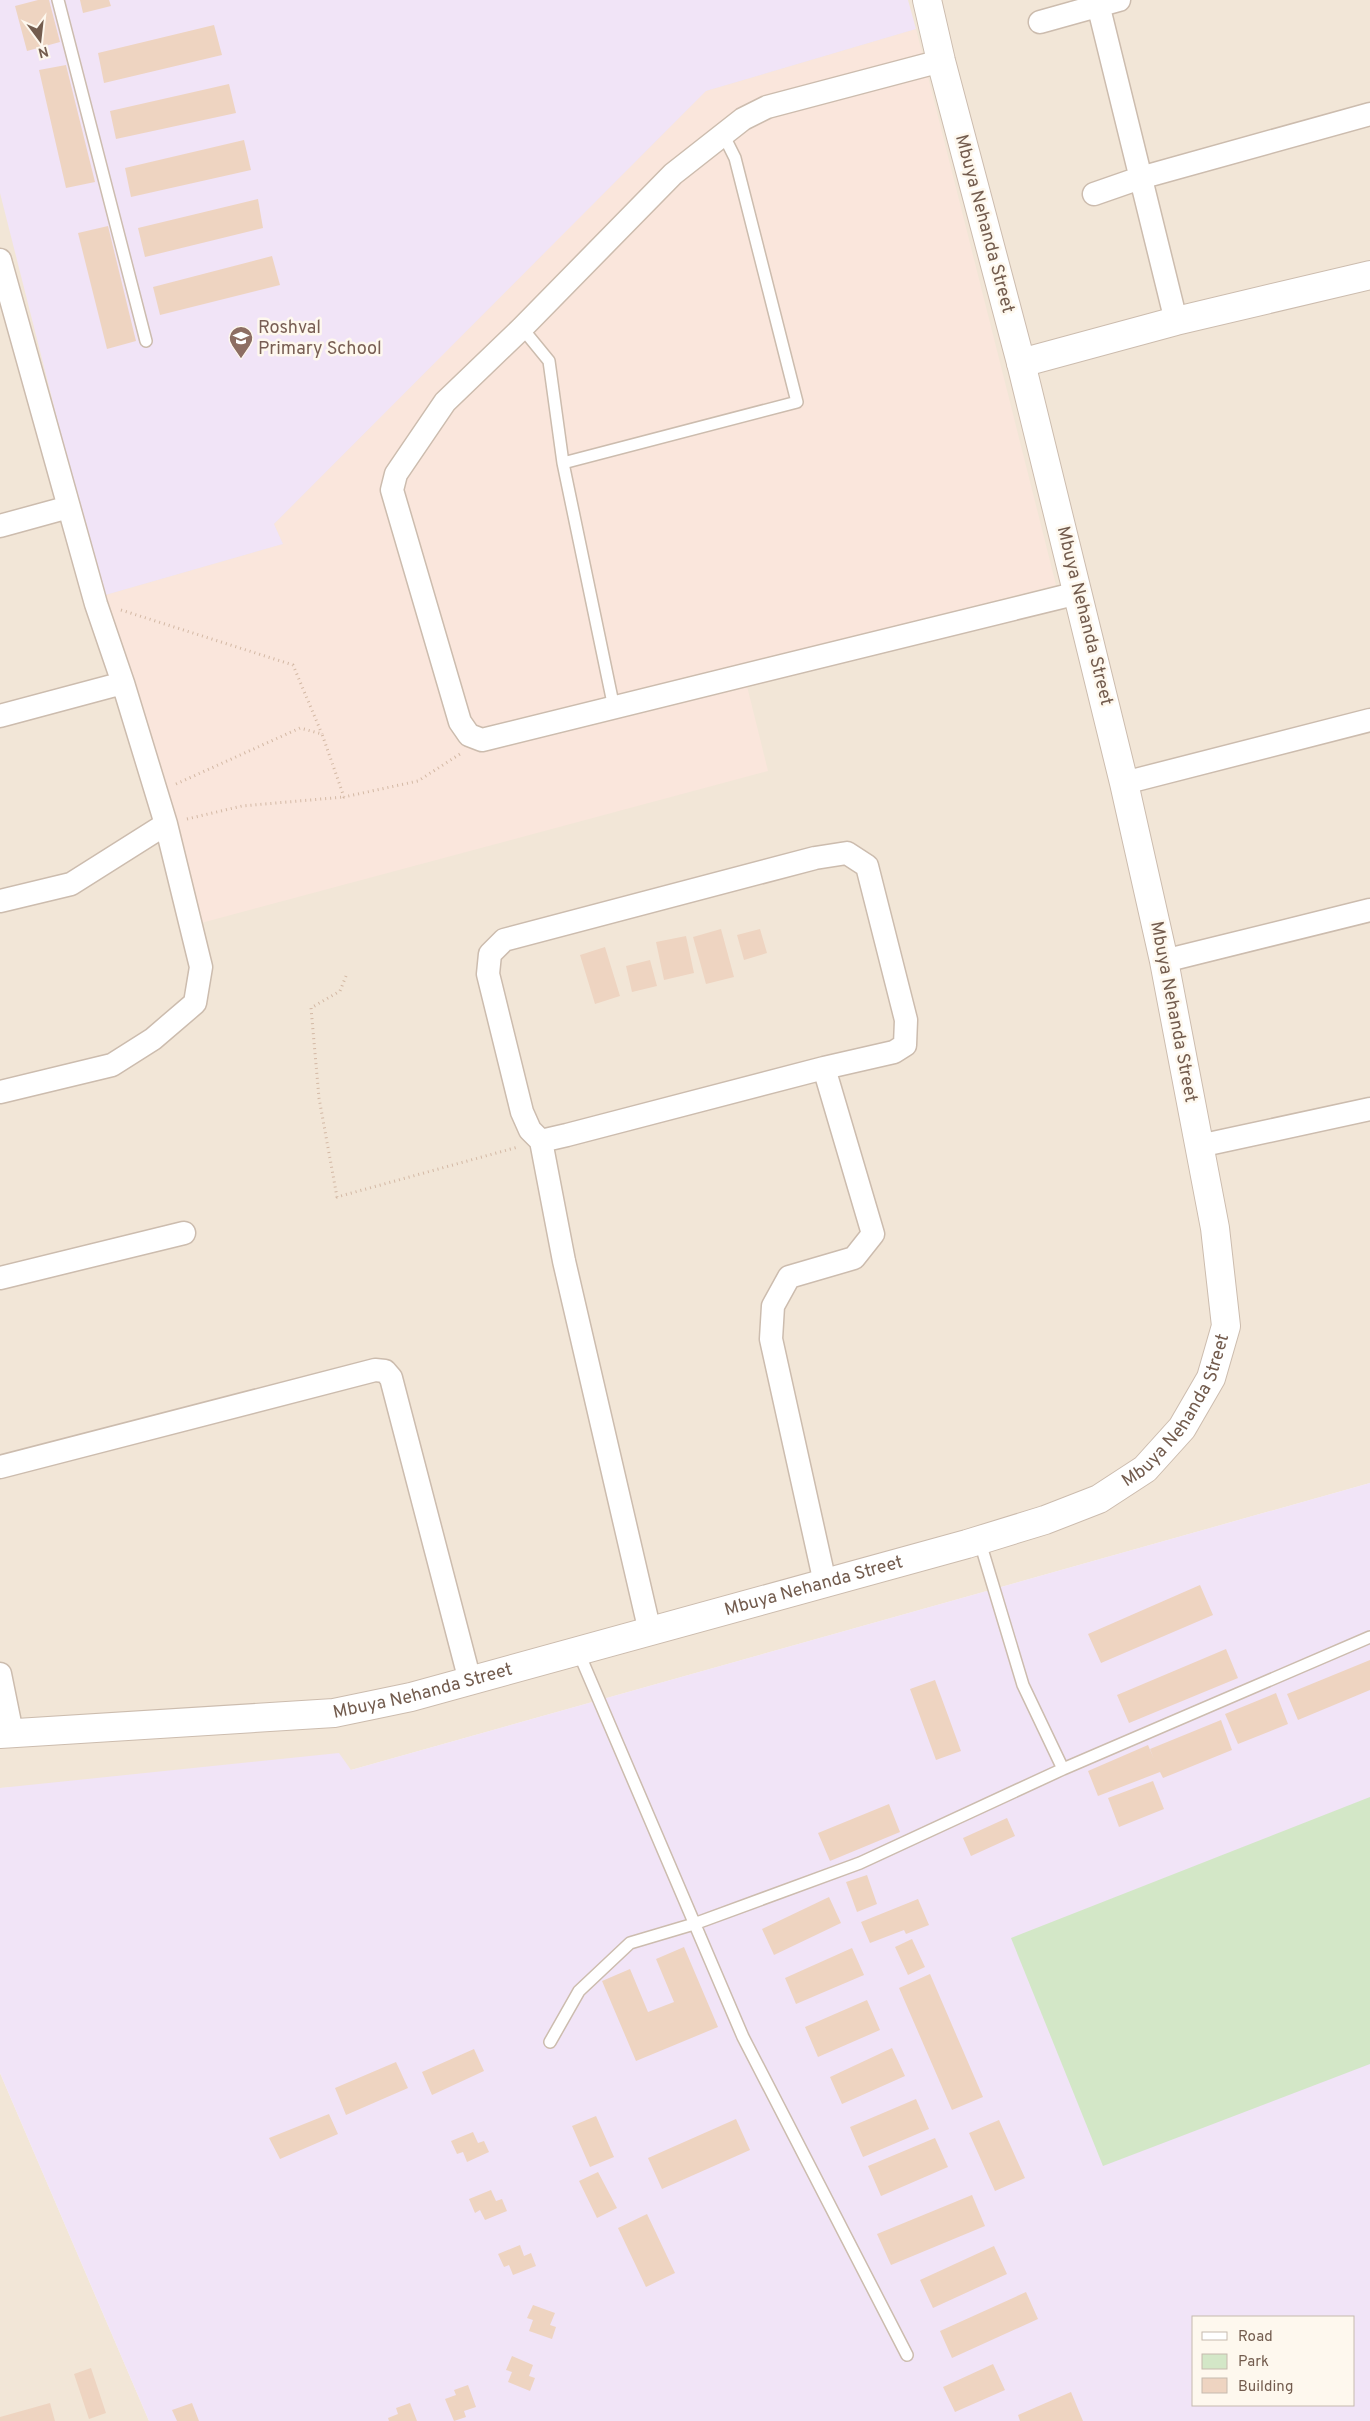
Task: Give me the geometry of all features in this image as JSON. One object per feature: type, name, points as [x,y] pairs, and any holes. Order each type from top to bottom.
[{"type":"street","name":"Mbuya Nehanda Street","points":[[6,1734],[334,1713],[411,1697],[470,1681],[1045,1520],[1099,1499],[1145,1469],[1182,1428],[1211,1378],[1226,1326],[1215,1228],[1164,961],[1124,783],[1078,593],[1021,364],[941,62],[927,0]]},
{"type":"street","points":[[1040,22],[1105,2],[1140,178],[1176,321]]},
{"type":"street","points":[[941,62],[767,107],[743,119],[723,134],[673,174],[522,328],[445,402],[396,474],[392,490],[460,722],[469,735],[482,740],[1078,593]]},
{"type":"street","points":[[1094,194],[1140,178],[1370,114]]},
{"type":"street","points":[[0,260],[96,604],[157,792],[201,967],[195,1003],[153,1039],[112,1065],[0,1092]]},
{"type":"street","points":[[1021,364],[1176,321],[1370,276]]},
{"type":"street","points":[[0,526],[69,507]]},
{"type":"street","points":[[0,716],[123,683]]},
{"type":"street","points":[[1124,783],[1370,720]]},
{"type":"street","points":[[0,901],[71,884],[166,824]]},
{"type":"street","points":[[541,1141],[824,1068],[894,1052],[905,1045],[906,1020],[867,866],[847,853],[814,858],[504,940],[490,954],[488,974],[522,1112],[530,1130],[541,1141],[564,1261],[650,1632]]},
{"type":"street","points":[[1164,961],[1370,910]]},
{"type":"street","points":[[824,1068],[874,1234],[854,1258],[789,1277],[772,1306],[771,1339],[825,1583]]},
{"type":"street","points":[[1199,1146],[1370,1108]]},
{"type":"street","points":[[0,1278],[184,1233]]},
{"type":"street","points":[[0,1467],[365,1372],[385,1371],[391,1378],[470,1681]]},
{"type":"street","points":[[0,1674],[6,1734]]},
{"type":"lane","points":[[58,0],[146,341]]},
{"type":"lane","points":[[563,463],[797,402],[735,158],[723,134]]},
{"type":"lane","points":[[522,328],[549,361],[563,463],[614,708]]},
{"type":"lane","points":[[979,1539],[1023,1685],[1063,1769]]},
{"type":"lane","points":[[550,2042],[579,1992],[630,1943],[694,1924],[860,1863],[1063,1769],[1370,1637]]},
{"type":"lane","points":[[578,1651],[743,2037],[907,2355]]},
{"type":"path","points":[[96,604],[127,611],[293,665],[322,734],[344,797]]},
{"type":"path","points":[[157,792],[300,728],[322,734]]},
{"type":"path","points":[[166,824],[242,806],[344,797],[418,780],[482,740]]},
{"type":"path","points":[[346,976],[340,991],[312,1008],[319,1098],[337,1197],[477,1157],[541,1141]]},
{"type":"shaded area","points":[[0,0],[1370,0],[1370,1483],[351,1770],[0,1788]]},
{"type":"shaded area","name":"Roshval Primary School","points":[[0,0],[908,0],[916,29],[706,91],[274,524],[283,544],[102,596],[0,193]]},
{"type":"shaded area","points":[[916,29],[1056,585],[742,666],[768,771],[201,923],[102,596],[283,544],[274,524],[706,91]]},
{"type":"shaded area","points":[[1370,1483],[1370,2421],[149,2421],[0,2073],[0,1788],[339,1753],[351,1770]]},
{"type":"shaded area","points":[[0,2073],[149,2421],[0,2421]]},
{"type":"green space","points":[[1370,1797],[1370,2064],[1103,2166],[1011,1938]]},
{"type":"building","points":[[38,0],[49,0],[60,42],[27,51],[15,6]]},
{"type":"building","points":[[80,0],[109,0],[111,6],[83,13]]},
{"type":"building","points":[[214,25],[222,55],[104,83],[98,53]]},
{"type":"building","points":[[66,65],[95,182],[66,188],[39,70]]},
{"type":"building","points":[[229,84],[236,113],[116,139],[110,111]]},
{"type":"building","points":[[244,140],[251,170],[131,197],[125,168]]},
{"type":"building","points":[[258,199],[263,228],[145,257],[138,228]]},
{"type":"building","points":[[108,226],[136,341],[107,349],[78,233]]},
{"type":"building","points":[[272,256],[280,285],[160,315],[153,287]]},
{"type":"building","points":[[721,929],[734,977],[706,984],[693,937]]},
{"type":"building","points":[[760,929],[767,953],[744,960],[737,935]]},
{"type":"building","points":[[686,936],[694,973],[664,980],[656,942]]},
{"type":"building","points":[[605,947],[620,996],[595,1004],[580,955]]},
{"type":"building","points":[[650,960],[657,986],[632,992],[626,966]]},
{"type":"building","points":[[1200,1585],[1213,1615],[1101,1663],[1088,1634]]},
{"type":"building","points":[[1226,1649],[1238,1678],[1129,1723],[1117,1695]]},
{"type":"building","points":[[1370,1660],[1370,1690],[1298,1720],[1287,1694]]},
{"type":"building","points":[[935,1680],[961,1751],[936,1760],[910,1689]]},
{"type":"building","points":[[1276,1693],[1288,1724],[1238,1744],[1225,1714]]},
{"type":"building","points":[[1221,1720],[1232,1750],[1163,1778],[1160,1772],[1098,1796],[1088,1771],[1148,1745],[1154,1759],[1150,1749]]},
{"type":"building","points":[[1153,1781],[1164,1809],[1119,1827],[1108,1798]]},
{"type":"building","points":[[889,1804],[900,1832],[830,1861],[818,1833]]},
{"type":"building","points":[[1007,1818],[1015,1836],[971,1856],[963,1838]]},
{"type":"building","points":[[867,1875],[877,1904],[857,1912],[846,1882]]},
{"type":"building","points":[[829,1897],[841,1923],[774,1955],[762,1929]]},
{"type":"building","points":[[918,1899],[929,1925],[906,1934],[904,1930],[870,1943],[861,1922]]},
{"type":"building","points":[[912,1939],[925,1967],[908,1975],[895,1947]]},
{"type":"building","points":[[684,1947],[718,2027],[636,2061],[602,1981],[630,1969],[648,2012],[674,2002],[656,1959]]},
{"type":"building","points":[[852,1948],[864,1975],[796,2004],[785,1978]]},
{"type":"building","points":[[930,1974],[983,2097],[952,2110],[899,1988]]},
{"type":"building","points":[[867,2000],[880,2030],[818,2057],[805,2027]]},
{"type":"building","points":[[892,2048],[905,2076],[842,2104],[830,2077]]},
{"type":"building","points":[[474,2049],[484,2071],[432,2095],[422,2072]]},
{"type":"building","points":[[396,2062],[408,2088],[346,2115],[335,2088]]},
{"type":"building","points":[[916,2099],[929,2129],[863,2157],[850,2127]]},
{"type":"building","points":[[329,2114],[338,2134],[280,2159],[269,2138]]},
{"type":"building","points":[[596,2116],[614,2157],[590,2167],[572,2126]]},
{"type":"building","points":[[736,2119],[750,2150],[662,2189],[648,2158]]},
{"type":"building","points":[[999,2120],[1025,2178],[995,2191],[969,2133]]},
{"type":"building","points":[[473,2132],[478,2143],[484,2141],[489,2152],[467,2162],[463,2152],[457,2154],[451,2141]]},
{"type":"building","points":[[935,2138],[948,2167],[881,2196],[868,2166]]},
{"type":"building","points":[[598,2172],[617,2208],[597,2218],[579,2181]]},
{"type":"building","points":[[491,2190],[496,2201],[502,2199],[507,2211],[485,2220],[480,2210],[475,2213],[469,2199]]},
{"type":"building","points":[[972,2195],[985,2226],[891,2265],[877,2234]]},
{"type":"building","points":[[647,2214],[675,2273],[646,2287],[618,2228]]},
{"type":"building","points":[[520,2245],[524,2256],[531,2253],[536,2266],[513,2275],[509,2265],[504,2267],[498,2254]]},
{"type":"building","points":[[994,2246],[1007,2274],[933,2308],[920,2280]]},
{"type":"building","points":[[1026,2292],[1038,2319],[952,2358],[940,2331]]},
{"type":"building","points":[[533,2305],[555,2313],[550,2325],[556,2327],[552,2339],[529,2331],[533,2320],[527,2318]]},
{"type":"building","points":[[512,2356],[533,2365],[529,2376],[535,2378],[530,2391],[508,2382],[512,2372],[506,2370]]},
{"type":"building","points":[[993,2364],[1005,2390],[955,2412],[943,2387]]},
{"type":"building","points":[[91,2368],[106,2413],[89,2419],[74,2374]]},
{"type":"building","points":[[468,2385],[476,2407],[464,2411],[466,2417],[454,2421],[445,2399],[456,2395],[454,2390]]},
{"type":"building","points":[[1071,2392],[1083,2421],[1020,2421],[1018,2415]]},
{"type":"building","points":[[50,2403],[55,2421],[0,2421],[0,2417]]},
{"type":"building","points":[[192,2403],[199,2421],[177,2421],[172,2410]]},
{"type":"building","points":[[410,2403],[417,2421],[389,2421],[388,2418],[398,2414],[396,2408]]},
{"type":"place","name":"Roshval Primary School","points":[[241,359]]}]
